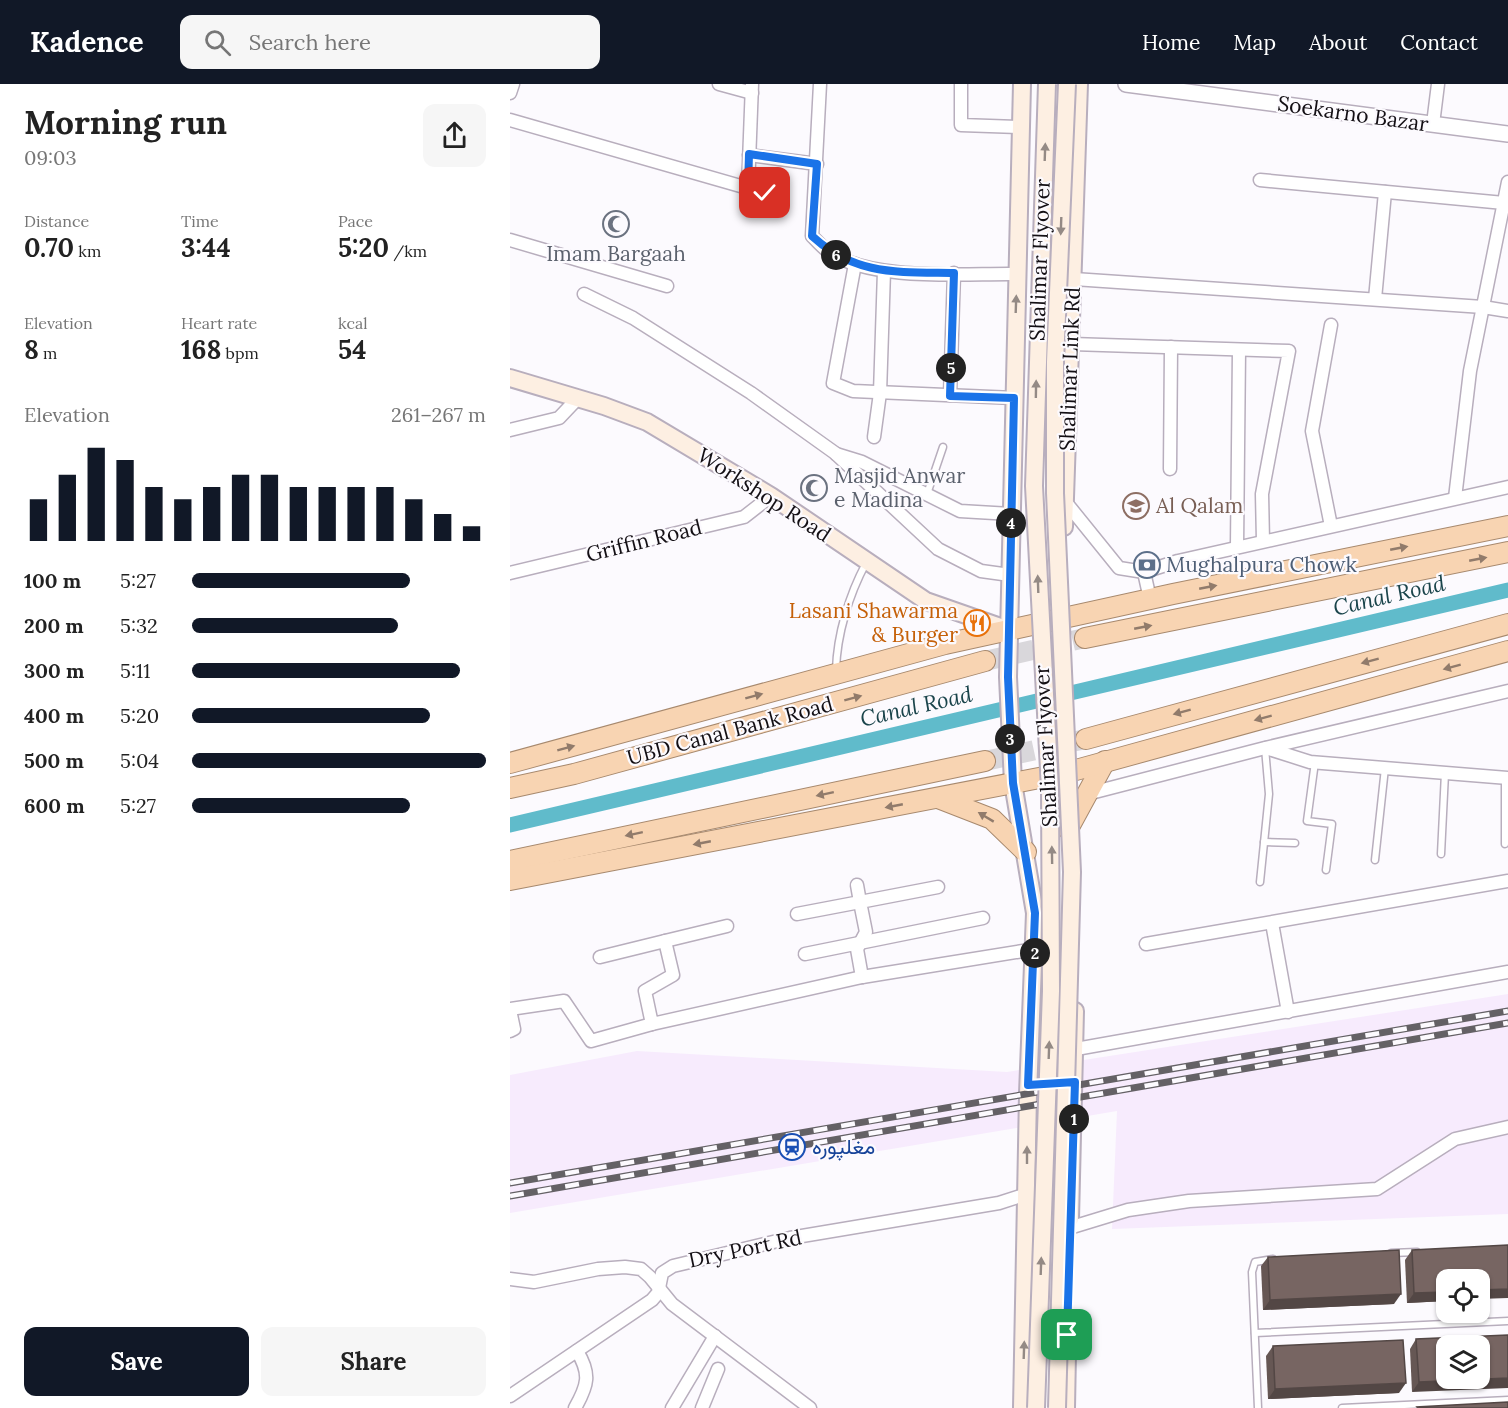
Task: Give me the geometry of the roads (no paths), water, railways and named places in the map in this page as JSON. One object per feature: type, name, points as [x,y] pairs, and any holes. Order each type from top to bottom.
[{"type":"highway","points":[[510,763],[836,674],[1009,630],[1508,526]]},
{"type":"highway","points":[[1085,638],[1508,552]]},
{"type":"highway","points":[[1086,739],[1508,624]]},
{"type":"highway","points":[[510,880],[1065,772],[1508,651]]},
{"type":"highway","name":"UBD Canal Bank Road","points":[[510,788],[585,771],[985,661]]},
{"type":"highway","points":[[510,861],[985,761]]},
{"type":"highway","points":[[1068,829],[1105,761]]},
{"type":"highway","points":[[936,797],[992,819],[1026,852]]},
{"type":"main road","points":[[1022,84],[1008,677],[1013,783],[1034,902],[1035,949],[1028,1085],[1022,1408]]},
{"type":"main road","name":"Shalimar Flyover","points":[[1036,1408],[1052,980],[1050,789],[1034,486],[1047,84]]},
{"type":"main road","name":"Shalimar Flyover","points":[[1057,1408],[1072,872],[1055,493],[1055,362],[1066,84]]},
{"type":"main road","name":"Shalimar Link Rd","points":[[1066,1408],[1076,1049],[1065,772],[1062,618],[1079,84]]},
{"type":"main road","name":"Workshop Road","points":[[510,378],[647,422],[771,496],[926,601],[1009,630]]},
{"type":"main road","points":[[1028,1085],[1075,1082]]},
{"type":"street","points":[[510,93],[513,84]]},
{"type":"street","points":[[720,84],[752,89],[748,188]]},
{"type":"street","points":[[820,84],[812,236],[829,252],[855,264],[884,271],[1017,274]]},
{"type":"street","points":[[961,84],[961,125],[1021,127]]},
{"type":"street","name":"Soekarno Bazar","points":[[1126,84],[1220,90],[1508,135]]},
{"type":"street","points":[[1433,124],[1438,84]]},
{"type":"street","points":[[510,120],[765,193]]},
{"type":"street","points":[[749,154],[817,164]]},
{"type":"street","points":[[1260,180],[1504,203]]},
{"type":"street","points":[[1455,498],[1470,371],[1508,182]]},
{"type":"street","points":[[1376,299],[1385,192]]},
{"type":"street","points":[[510,240],[667,286]]},
{"type":"street","points":[[855,264],[833,383],[854,391],[1014,398]]},
{"type":"street","points":[[874,437],[880,393],[884,271]]},
{"type":"street","points":[[950,396],[954,273]]},
{"type":"street","points":[[1074,279],[1376,299],[1508,311]]},
{"type":"street","points":[[584,294],[633,318],[751,393],[835,453],[938,549],[981,571],[1010,575]]},
{"type":"street","points":[[1331,325],[1312,431],[1331,526]]},
{"type":"street","points":[[1072,344],[1289,351],[1262,494],[1263,541]]},
{"type":"street","points":[[1170,469],[1171,347]]},
{"type":"street","points":[[1238,547],[1239,350]]},
{"type":"street","points":[[510,430],[559,418],[578,398]]},
{"type":"street","points":[[835,453],[862,462],[960,511],[1011,514]]},
{"type":"street","points":[[1064,500],[1119,568],[1144,572],[1178,561],[1263,541],[1508,487]]},
{"type":"street","name":"Griffin Road","points":[[510,573],[744,517],[771,496]]},
{"type":"street","points":[[1144,572],[1150,599]]},
{"type":"street","points":[[1087,794],[1265,748],[1508,691]]},
{"type":"street","points":[[1265,748],[1315,762],[1506,778]]},
{"type":"street","points":[[1146,944],[1508,881]]},
{"type":"street","points":[[857,885],[866,932],[857,945],[862,977]]},
{"type":"street","points":[[797,914],[938,887]]},
{"type":"street","points":[[805,954],[983,918]]},
{"type":"street","points":[[1272,923],[1288,1012]]},
{"type":"street","points":[[600,957],[727,926]]},
{"type":"street","points":[[652,1024],[645,991],[673,975],[665,941]]},
{"type":"street","points":[[510,1031],[514,1029],[510,1010],[564,1001],[591,1041],[652,1024],[862,977],[1035,949]]},
{"type":"street","points":[[1076,1049],[1508,972]]},
{"type":"street","points":[[1070,1228],[1128,1210],[1189,1201],[1377,1189],[1455,1139],[1508,1127]]},
{"type":"street","name":"Dry Port Rd","points":[[510,1396],[652,1300],[665,1269],[682,1262],[790,1238],[999,1203],[1027,1194]]},
{"type":"street","points":[[510,1279],[534,1282],[598,1269],[634,1267],[650,1276],[672,1304],[810,1408]]},
{"type":"street","points":[[672,1408],[715,1336]]},
{"type":"street","points":[[575,1408],[583,1394],[587,1376],[586,1366],[577,1351]]},
{"type":"street","points":[[702,1408],[718,1370]]},
{"type":"lane","points":[[927,494],[943,447]]},
{"type":"lane","points":[[836,674],[836,653],[848,607],[866,562]]},
{"type":"lane","points":[[1260,882],[1269,794],[1265,748]]},
{"type":"lane","points":[[1315,762],[1307,821],[1332,824],[1326,870]]},
{"type":"lane","points":[[1376,860],[1385,768]]},
{"type":"lane","points":[[1440,854],[1445,773]]},
{"type":"lane","points":[[1505,844],[1506,778]]},
{"type":"lane","points":[[1264,843],[1295,843]]},
{"type":"lane","points":[[1381,1254],[1427,1251]]},
{"type":"lane","points":[[1258,1408],[1252,1272],[1256,1262],[1276,1258]]},
{"type":"lane","points":[[1255,1333],[1508,1321]]},
{"type":"lane","points":[[1342,1408],[1508,1400]]},
{"type":"waterway","name":"Canal Road","points":[[510,825],[1508,590]]},
{"type":"tunnel","points":[[985,661],[1085,638]]},
{"type":"tunnel","points":[[985,761],[1086,739]]},
{"type":"railway","points":[[510,1183],[1508,1011]]},
{"type":"railway","points":[[510,1196],[1508,1023]]},
{"type":"place","name":"Imam Bargaah","points":[[616,224]]},
{"type":"place","name":"Masjid Anwar e Madina","points":[[814,488]]},
{"type":"place","name":"Al Qalam","points":[[1136,506]]},
{"type":"place","name":"Mughalpura Chowk","points":[[1147,565]]},
{"type":"place","name":"Lasani Shawarma & Burger","points":[[977,623]]},
{"type":"place","name":"مغلپورہ","points":[[792,1147]]}]
